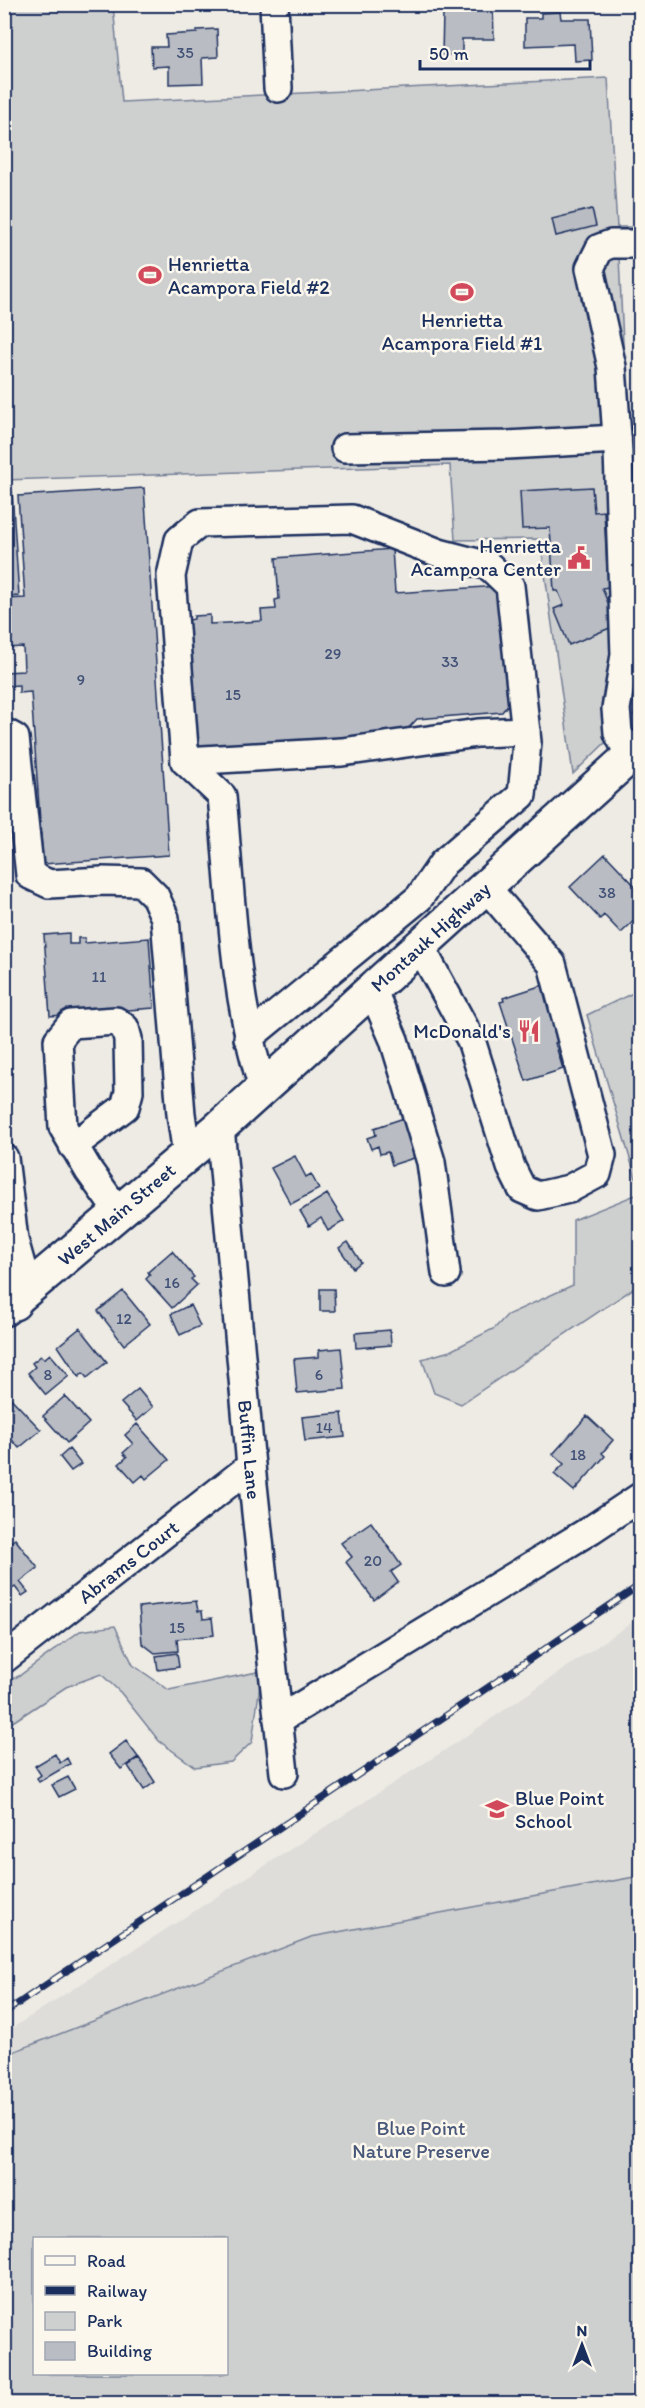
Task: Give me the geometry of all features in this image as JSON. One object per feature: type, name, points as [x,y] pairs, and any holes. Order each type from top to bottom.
[{"type":"main road","name":"Montauk Highway","points":[[220,1127],[635,751]]},
{"type":"main road","name":"West Main Street","points":[[13,1302],[220,1127]]},
{"type":"street","points":[[274,4],[278,88]]},
{"type":"street","points":[[635,751],[618,733],[616,710],[625,655],[617,439],[612,368],[590,268],[600,248],[611,244],[640,244]]},
{"type":"street","points":[[345,448],[507,445],[617,439]]},
{"type":"street","points":[[248,1038],[418,898],[443,862],[522,795],[527,742],[510,586],[489,566],[439,553],[352,519],[200,523],[178,540],[171,576],[185,761],[222,796],[239,986],[248,1038],[263,1088]]},
{"type":"street","points":[[185,761],[342,752],[478,733],[526,731]]},
{"type":"street","points":[[4,732],[15,738],[30,875],[49,884],[102,881],[141,882],[155,896],[165,918],[181,1114],[187,1155]]},
{"type":"street","points":[[418,898],[426,916],[428,939],[471,1041],[511,1167],[522,1189],[538,1196],[569,1189],[597,1174],[602,1155],[552,964],[486,887]]},
{"type":"street","points":[[372,990],[394,1040],[431,1162],[446,1273]]},
{"type":"street","name":"Buffin Lane","points":[[220,1127],[251,1466],[284,1773]]},
{"type":"street","points":[[73,1146],[119,1213]]},
{"type":"street","points":[[4,1158],[14,1240],[13,1302]]},
{"type":"street","name":"Abrams Court","points":[[4,1659],[251,1466]]},
{"type":"street","points":[[278,1720],[592,1530],[640,1497]]},
{"type":"shaded area","name":"Blue Point School","points":[[640,1617],[640,1876],[311,1937],[5,2055],[6,2032],[459,1741]]},
{"type":"green space","points":[[4,5],[113,5],[122,102],[608,78],[617,227],[640,227],[640,257],[619,257],[640,709],[573,774],[540,539],[455,540],[450,465],[5,480]]},
{"type":"green space","points":[[635,992],[640,992],[640,1192],[587,1015]]},
{"type":"green space","points":[[640,1193],[640,1284],[461,1404],[434,1393],[422,1359],[450,1351],[495,1328],[507,1315],[573,1285],[573,1220]]},
{"type":"green space","points":[[115,1626],[133,1665],[169,1690],[262,1671],[252,1742],[231,1762],[195,1767],[159,1741],[121,1693],[101,1674],[66,1687],[5,1727],[5,1682],[19,1676],[80,1631]]},
{"type":"green space","name":"Blue Point Nature Preserve","points":[[640,1876],[640,2403],[5,2403],[5,2055],[311,1937]]},
{"type":"building","points":[[439,4],[493,5],[494,39],[462,39],[462,54],[442,55],[443,13],[439,13]]},
{"type":"building","points":[[560,12],[561,19],[590,19],[592,60],[575,61],[574,44],[525,46],[525,18],[541,18],[541,13]]},
{"type":"building","points":[[217,29],[218,57],[202,58],[203,83],[169,84],[169,66],[152,67],[151,47],[167,47],[166,35]]},
{"type":"building","points":[[592,209],[596,226],[556,236],[552,219]]},
{"type":"building","name":"Henrietta Acampora Center","points":[[592,487],[594,512],[604,511],[608,587],[602,588],[617,625],[569,645],[554,609],[564,605],[558,591],[554,591],[550,528],[522,529],[520,491]]},
{"type":"building","points":[[144,488],[169,855],[43,864],[31,692],[19,693],[19,685],[4,686],[4,672],[24,671],[23,647],[4,648],[4,599],[25,598],[18,496]]},
{"type":"building","points":[[12,491],[19,596],[4,597],[4,492]]},
{"type":"building","points":[[392,549],[395,593],[499,586],[507,692],[509,691],[510,702],[502,712],[417,719],[404,733],[193,748],[184,626],[189,626],[189,620],[194,619],[194,616],[210,615],[210,624],[262,621],[261,610],[276,609],[275,600],[279,599],[276,558]]},
{"type":"building","points":[[605,854],[637,888],[640,896],[640,915],[621,933],[604,915],[600,919],[570,887]]},
{"type":"building","points":[[69,933],[69,944],[78,944],[78,938],[85,938],[85,943],[149,938],[154,1008],[50,1016],[44,935]]},
{"type":"building","points":[[543,985],[560,1041],[555,1043],[563,1069],[526,1081],[500,1002],[504,1001],[503,998]]},
{"type":"building","points":[[404,1118],[417,1157],[392,1165],[388,1152],[380,1154],[378,1146],[371,1149],[367,1138],[376,1135],[374,1128]]},
{"type":"building","points":[[295,1156],[306,1177],[311,1174],[319,1189],[291,1204],[271,1168]]},
{"type":"building","points":[[327,1194],[344,1221],[328,1231],[321,1218],[309,1226],[300,1211]]},
{"type":"building","points":[[348,1242],[361,1262],[353,1268],[339,1248]]},
{"type":"building","points":[[172,1251],[194,1277],[191,1279],[197,1285],[172,1308],[146,1279],[150,1275],[148,1272]]},
{"type":"building","points":[[320,1289],[334,1289],[335,1311],[320,1311]]},
{"type":"building","points":[[123,1291],[150,1324],[124,1345],[98,1311]]},
{"type":"building","points":[[190,1305],[200,1326],[180,1335],[171,1314]]},
{"type":"building","points":[[80,1328],[107,1362],[87,1378],[83,1373],[79,1377],[58,1346]]},
{"type":"building","points":[[390,1330],[391,1345],[356,1348],[355,1333]]},
{"type":"building","points":[[341,1348],[345,1389],[297,1393],[294,1359],[319,1357],[319,1350]]},
{"type":"building","points":[[50,1354],[69,1376],[46,1395],[28,1373],[35,1367],[32,1363],[41,1356],[44,1359]]},
{"type":"building","points":[[138,1389],[153,1407],[137,1421],[121,1403]]},
{"type":"building","points":[[4,1391],[41,1430],[19,1448],[6,1433],[4,1434]]},
{"type":"building","points":[[65,1396],[89,1423],[67,1443],[43,1416]]},
{"type":"building","points":[[342,1413],[345,1437],[305,1441],[302,1417]]},
{"type":"building","points":[[587,1416],[613,1440],[602,1453],[605,1456],[574,1491],[554,1474],[564,1464],[553,1454]]},
{"type":"building","points":[[137,1424],[169,1460],[146,1479],[143,1475],[135,1482],[119,1464],[127,1457],[123,1453],[133,1444],[125,1435]]},
{"type":"building","points":[[69,1449],[81,1464],[71,1471],[60,1457]]},
{"type":"building","points":[[371,1522],[401,1565],[391,1572],[398,1582],[374,1600],[346,1562],[352,1557],[341,1543]]},
{"type":"building","points":[[15,1539],[38,1568],[20,1582],[28,1592],[22,1596],[15,1587],[12,1589],[9,1585],[4,1589],[4,1547]]},
{"type":"building","points":[[196,1601],[198,1611],[202,1611],[203,1619],[212,1618],[214,1635],[177,1639],[178,1651],[155,1653],[142,1643],[139,1607]]},
{"type":"building","points":[[177,1653],[179,1667],[158,1670],[156,1656]]},
{"type":"building","points":[[126,1741],[138,1757],[121,1769],[109,1754]]},
{"type":"building","points":[[55,1754],[60,1763],[67,1758],[70,1764],[39,1782],[37,1778],[41,1775],[35,1766]]},
{"type":"building","points":[[139,1758],[155,1782],[144,1790],[128,1766]]},
{"type":"building","points":[[68,1777],[75,1789],[59,1797],[52,1785]]},
{"type":"railway","points":[[4,2013],[640,1585]]},
{"type":"place","name":"Henrietta Acampora Field #2","points":[[150,275]]},
{"type":"place","name":"Henrietta Acampora Field #1","points":[[462,292]]},
{"type":"place","name":"Henrietta Acampora Center","points":[[579,558]]},
{"type":"place","name":"McDonald's","points":[[529,1031]]},
{"type":"place","name":"Blue Point School","points":[[497,1809]]}]
